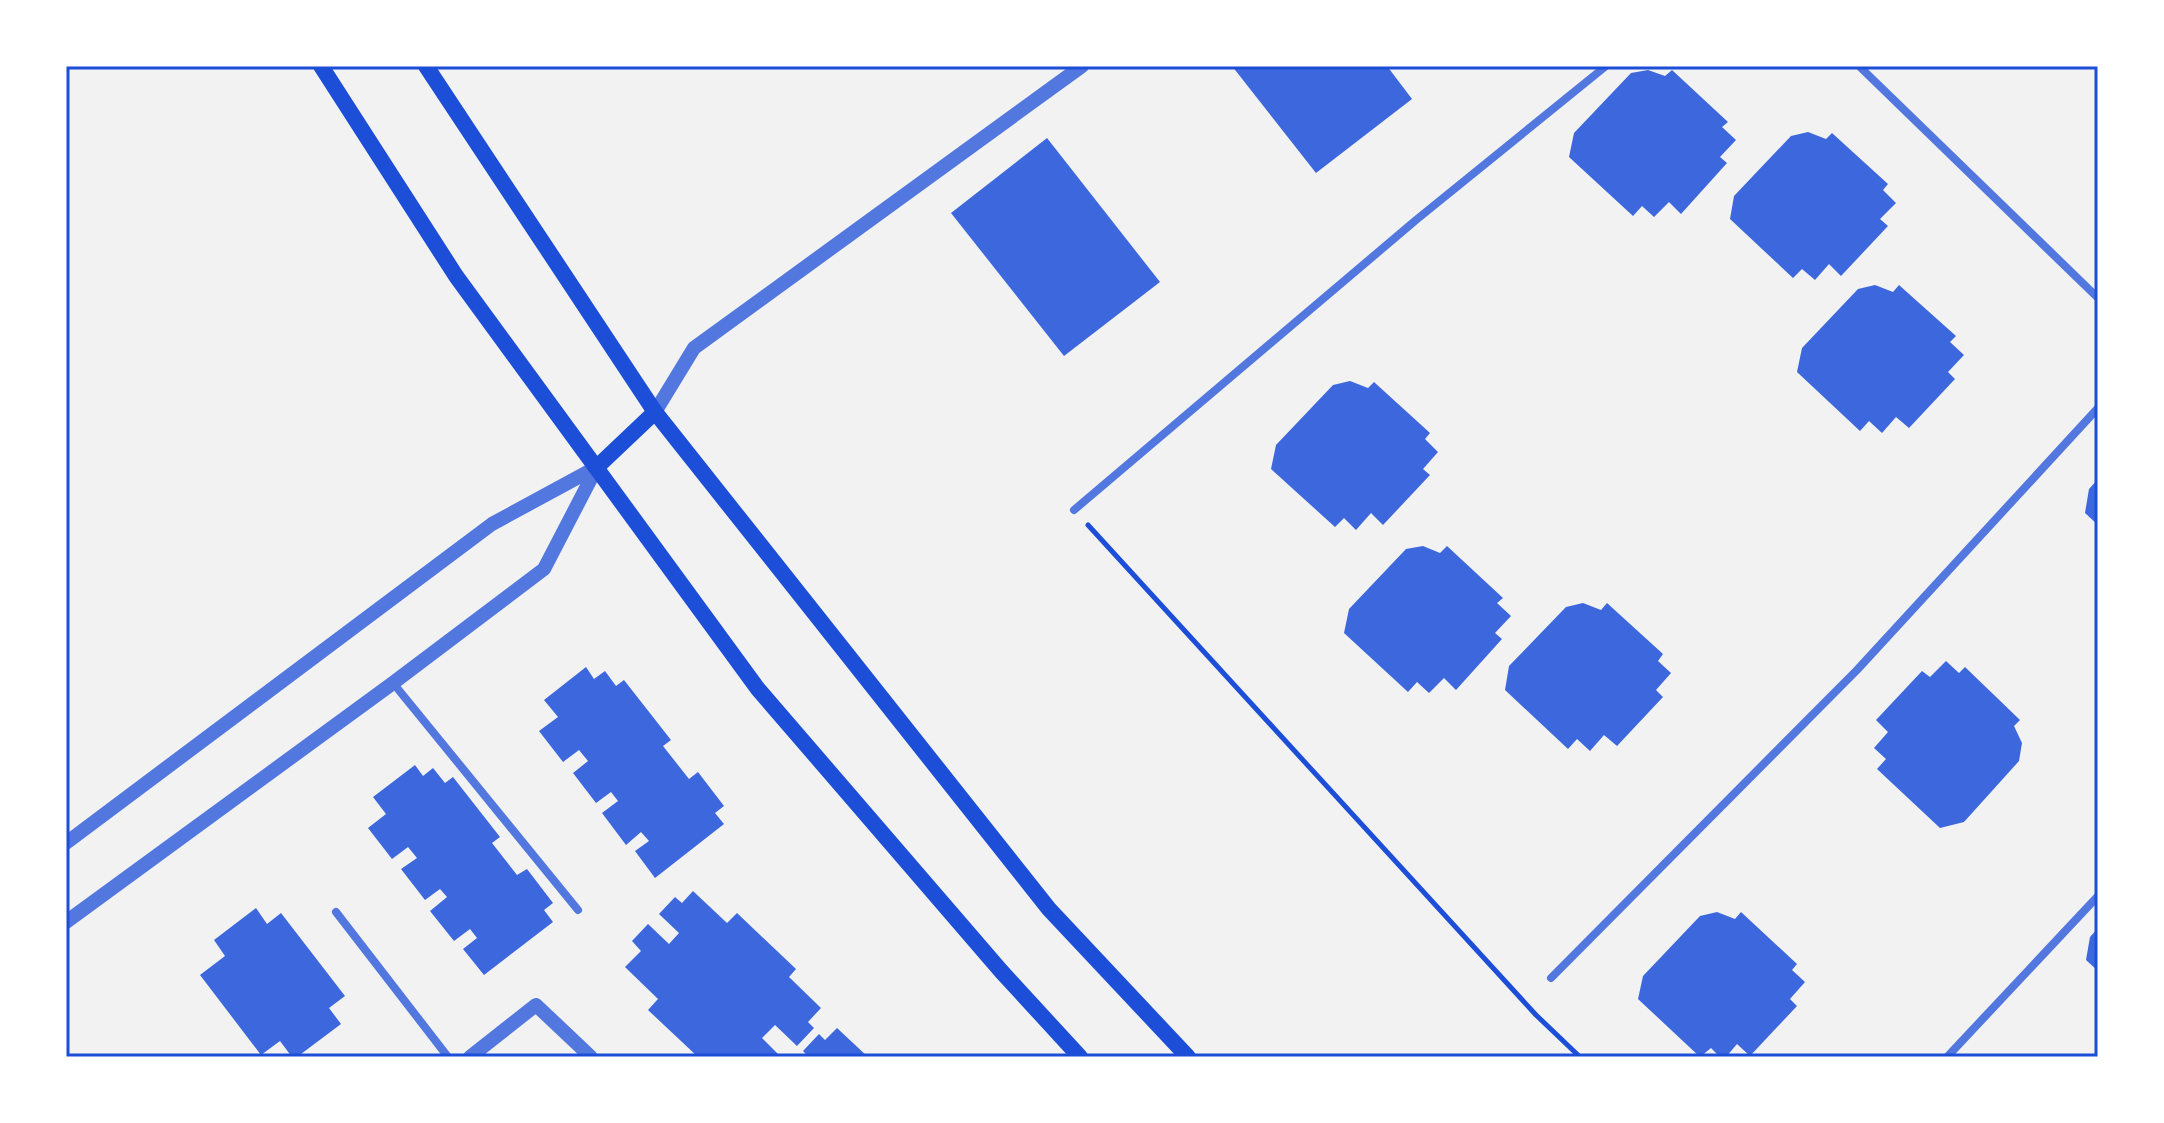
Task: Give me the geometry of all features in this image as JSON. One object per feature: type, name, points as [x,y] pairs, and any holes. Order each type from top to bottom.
[{"type":"main road","points":[[321,66],[456,276],[758,689],[1001,971],[1080,1057]]},
{"type":"main road","points":[[426,66],[655,412],[1049,909],[1188,1057]]},
{"type":"main road","points":[[597,467],[655,412]]},
{"type":"street","points":[[655,412],[694,348],[1082,66]]},
{"type":"street","points":[[1074,510],[1416,220],[1606,66]]},
{"type":"street","points":[[1859,66],[2098,298]]},
{"type":"street","points":[[1551,978],[1857,670],[2098,408]]},
{"type":"street","points":[[66,922],[544,569],[597,467]]},
{"type":"street","points":[[66,843],[492,524],[597,467]]},
{"type":"street","points":[[393,683],[578,910]]},
{"type":"street","points":[[1947,1057],[2098,896]]},
{"type":"street","points":[[336,912],[448,1057]]},
{"type":"street","points":[[470,1057],[536,1005],[591,1057]]},
{"type":"path","points":[[1074,510],[1536,1015],[1580,1057]]},
{"type":"building","points":[[1232,66],[1387,66],[1412,99],[1316,173]]},
{"type":"building","points":[[1648,70],[1665,76],[1672,70],[1728,122],[1722,127],[1736,140],[1720,157],[1727,163],[1681,214],[1669,202],[1654,217],[1642,206],[1633,216],[1569,157],[1574,133],[1631,73]]},
{"type":"building","points":[[1808,132],[1826,139],[1832,133],[1888,184],[1883,190],[1896,203],[1880,219],[1888,226],[1841,276],[1829,264],[1815,280],[1802,269],[1793,278],[1730,219],[1734,196],[1791,136]]},
{"type":"building","points":[[1047,138],[1160,282],[1064,356],[951,213]]},
{"type":"building","points":[[1875,285],[1893,292],[1899,285],[1956,336],[1950,342],[1964,355],[1948,372],[1955,379],[1909,428],[1896,417],[1882,433],[1869,421],[1860,431],[1797,372],[1802,348],[1858,289]]},
{"type":"building","points":[[1350,381],[1368,388],[1374,382],[1430,433],[1425,439],[1438,452],[1423,469],[1430,475],[1383,525],[1371,513],[1356,530],[1344,518],[1335,527],[1271,469],[1276,445],[1333,385]]},
{"type":"building","points":[[2098,479],[2098,525],[2085,513],[2089,489]]},
{"type":"building","points":[[1423,546],[1440,553],[1447,546],[1503,598],[1497,603],[1511,616],[1495,633],[1502,639],[1456,690],[1444,678],[1429,693],[1417,682],[1408,692],[1344,633],[1349,609],[1406,549]]},
{"type":"building","points":[[1583,603],[1601,610],[1607,603],[1663,654],[1658,661],[1671,673],[1656,690],[1663,697],[1617,746],[1604,735],[1590,751],[1577,739],[1568,749],[1505,690],[1509,666],[1566,607]]},
{"type":"building","points":[[1946,661],[1959,673],[1965,667],[2020,720],[2014,726],[2022,743],[2019,761],[1964,822],[1940,828],[1877,769],[1886,759],[1874,748],[1888,732],[1876,720],[1922,671],[1930,677]]},
{"type":"building","points":[[586,667],[594,679],[605,671],[616,686],[624,680],[671,740],[663,746],[689,779],[698,772],[724,806],[715,813],[724,824],[655,878],[635,851],[649,841],[641,832],[626,845],[602,813],[618,801],[611,792],[596,803],[573,773],[588,761],[579,750],[563,762],[539,731],[558,717],[544,700]]},
{"type":"building","points":[[415,765],[423,776],[433,768],[445,783],[453,777],[500,837],[492,843],[517,875],[527,869],[553,903],[544,910],[553,922],[484,975],[463,949],[477,938],[470,929],[454,941],[430,911],[447,897],[440,889],[425,900],[401,869],[417,858],[408,847],[392,859],[368,828],[386,814],[373,797]]},
{"type":"building","points":[[693,891],[727,923],[737,913],[796,969],[789,977],[821,1008],[808,1022],[814,1028],[797,1046],[775,1025],[762,1038],[781,1057],[698,1057],[648,1010],[658,999],[625,967],[641,951],[632,941],[648,924],[669,944],[679,933],[659,914],[675,897],[682,903]]},
{"type":"building","points":[[256,908],[267,924],[281,913],[345,996],[329,1008],[341,1024],[297,1057],[292,1057],[280,1041],[261,1055],[200,975],[225,956],[214,940]]},
{"type":"building","points":[[1717,912],[1735,919],[1741,912],[1797,964],[1792,970],[1805,982],[1790,999],[1797,1006],[1750,1056],[1737,1044],[1726,1057],[1720,1057],[1711,1048],[1700,1057],[1638,999],[1643,976],[1700,916]]},
{"type":"building","points":[[2098,928],[2098,971],[2086,960],[2090,937]]},
{"type":"building","points":[[837,1028],[868,1057],[809,1057],[803,1051],[819,1034],[825,1040]]}]
